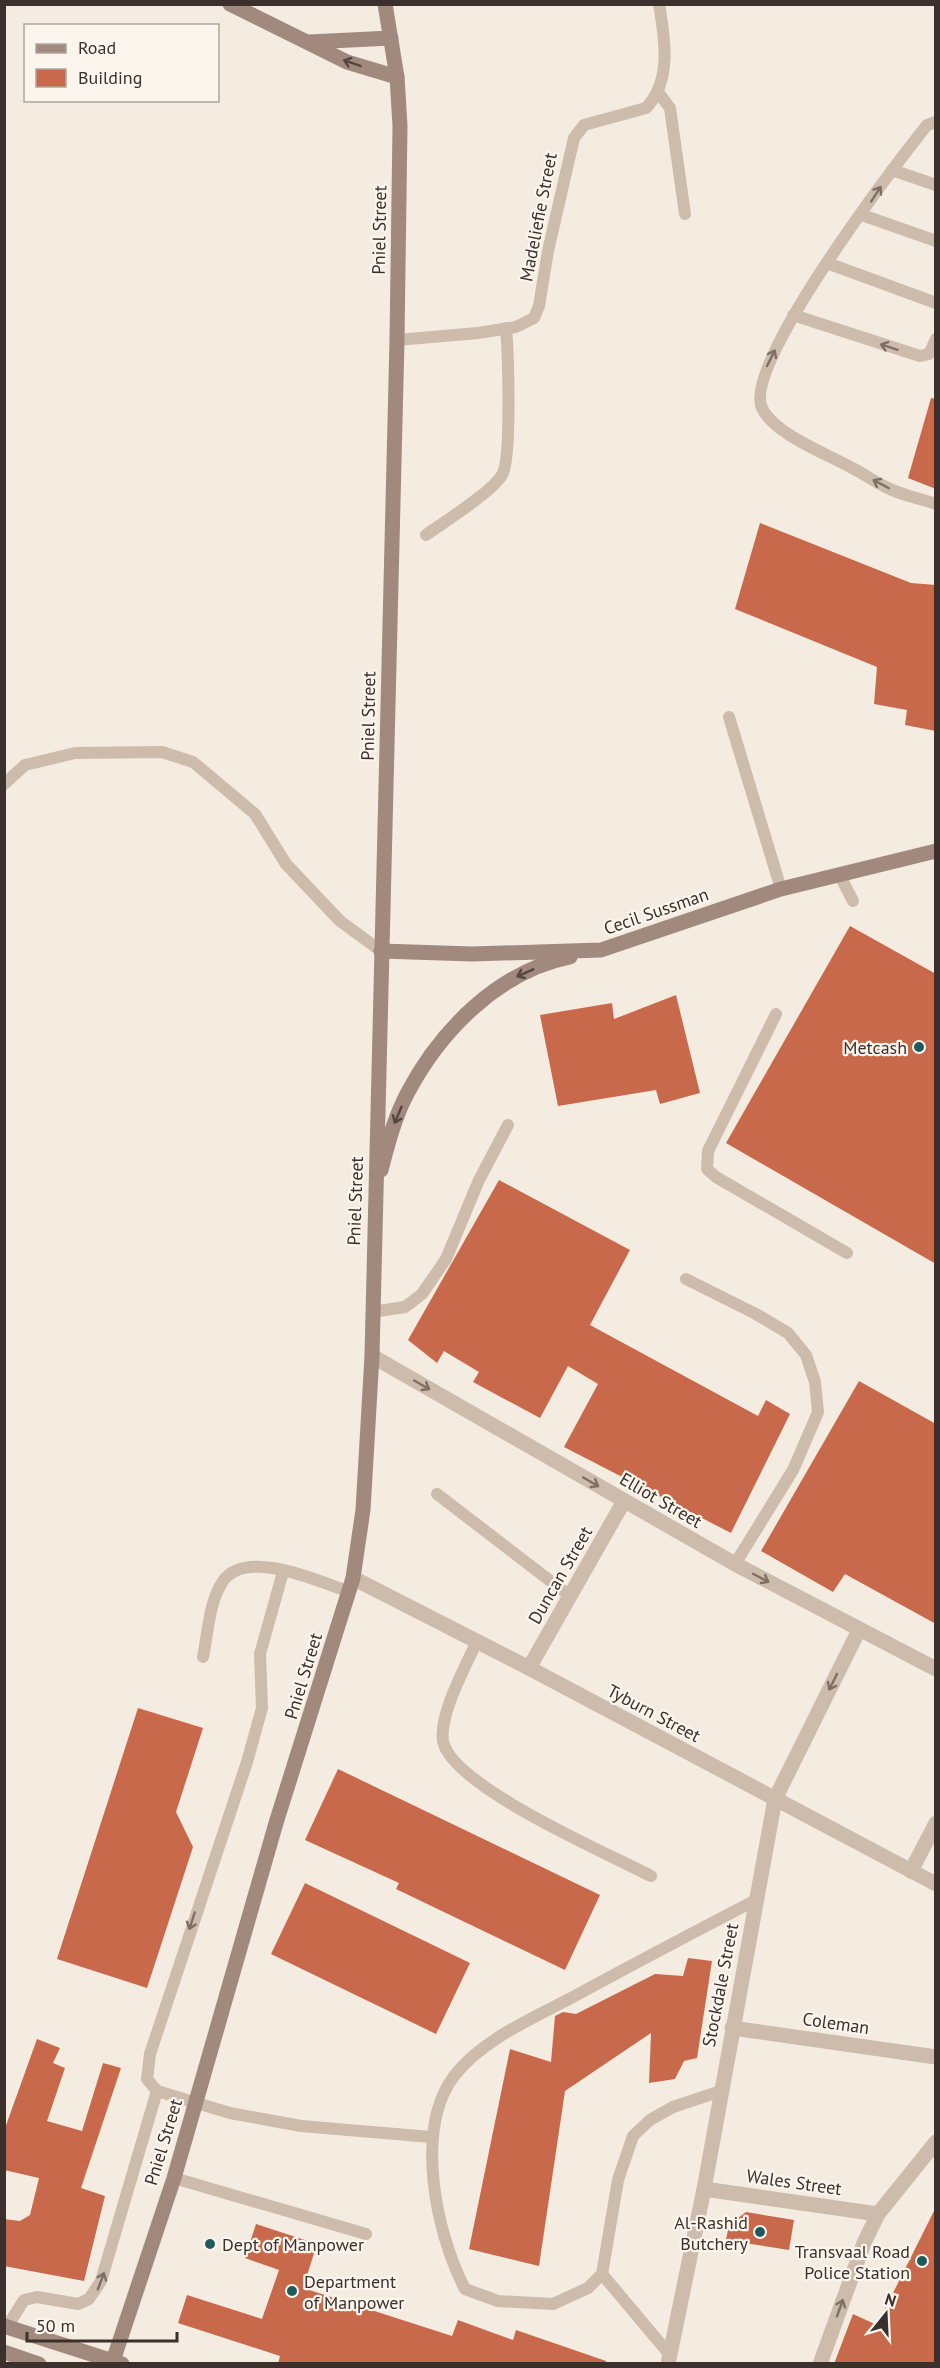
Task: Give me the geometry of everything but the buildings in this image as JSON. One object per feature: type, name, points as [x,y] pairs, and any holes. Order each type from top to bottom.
[{"type":"main road","points":[[230,4],[347,62],[398,77]]},
{"type":"main road","name":"Pniel Street","points":[[116,2362],[174,2178],[276,1823],[351,1585],[362,1521],[372,1356],[397,340],[400,126],[398,77],[385,4]]},
{"type":"main road","points":[[309,42],[391,38]]},
{"type":"main road","name":"Cecil Sussman","points":[[381,951],[472,954],[601,950],[781,889],[936,851]]},
{"type":"main road","points":[[373,1250],[381,1170],[392,1130],[408,1092],[430,1057],[456,1025],[486,997],[520,974],[560,959],[601,950]]},
{"type":"main road","points":[[6,2327],[116,2362]]},
{"type":"main road","points":[[4,2352],[39,2364]]},
{"type":"main road","points":[[4,2357],[14,2364]]},
{"type":"street","name":"Elliot Street","points":[[372,1356],[735,1564],[936,1669]]},
{"type":"street","name":"Duncan Street","points":[[529,1668],[624,1501]]},
{"type":"street","name":"Tyburn Street","points":[[351,1585],[477,1641],[936,1884]]},
{"type":"street","name":"Stockdale Street","points":[[669,2359],[704,2189],[775,1799],[859,1630]]},
{"type":"street","points":[[911,1871],[936,1823]]},
{"type":"street","name":"Coleman","points":[[732,2028],[936,2057]]},
{"type":"street","points":[[820,2364],[864,2243],[878,2214],[936,2142]]},
{"type":"street","name":"Wales Street","points":[[704,2189],[878,2214]]},
{"type":"lane","points":[[660,4],[665,70],[658,92],[670,108],[685,214]]},
{"type":"lane","name":"Madeliefie Street","points":[[397,340],[506,328],[526,323],[534,318],[539,306],[550,240],[574,138],[584,125],[646,108],[658,92]]},
{"type":"lane","points":[[936,122],[927,125],[892,170],[827,263],[793,315],[765,371],[759,390],[761,408],[781,430],[885,487],[936,504]]},
{"type":"lane","points":[[892,170],[936,186]]},
{"type":"lane","points":[[862,215],[936,241]]},
{"type":"lane","points":[[827,263],[936,303]]},
{"type":"lane","points":[[793,315],[920,356],[929,354],[936,339]]},
{"type":"lane","points":[[426,535],[494,483],[505,467],[509,361],[506,328]]},
{"type":"lane","points":[[729,717],[781,889]]},
{"type":"lane","points":[[4,784],[25,765],[75,753],[162,752],[193,762],[255,814],[286,864],[340,921],[381,951]]},
{"type":"lane","points":[[840,876],[853,902]]},
{"type":"lane","points":[[776,1014],[708,1151],[707,1169],[716,1177],[847,1253]]},
{"type":"lane","points":[[372,1312],[405,1307],[422,1294],[446,1259],[479,1180],[508,1125]]},
{"type":"lane","points":[[686,1279],[756,1314],[788,1333],[806,1355],[815,1382],[818,1412],[793,1470],[735,1564]]},
{"type":"lane","points":[[437,1494],[570,1596]]},
{"type":"lane","points":[[203,1657],[213,1606],[224,1581],[238,1568],[258,1565],[351,1585]]},
{"type":"lane","points":[[282,1572],[260,1653],[262,1708],[247,1762],[150,2054],[147,2079],[156,2091],[195,2104],[302,2126],[431,2138]]},
{"type":"lane","points":[[477,1641],[447,1712],[443,1741],[455,1764],[504,1801],[651,1876]]},
{"type":"lane","points":[[721,2091],[673,2107],[650,2120],[633,2136],[618,2180],[602,2274],[588,2288],[552,2304],[498,2301],[465,2289],[449,2258],[434,2179],[431,2138],[437,2107],[454,2077],[473,2055],[537,2016],[756,1900]]},
{"type":"lane","points":[[6,2327],[24,2300],[37,2297],[78,2304],[96,2292],[156,2091]]},
{"type":"lane","points":[[174,2178],[366,2234]]},
{"type":"lane","points":[[602,2274],[669,2359]]},
{"type":"place","name":"Metcash","points":[[919,1047]]},
{"type":"place","name":"Al-Rashid Butchery","points":[[760,2232]]},
{"type":"place","name":"Dept of Manpower","points":[[210,2244]]},
{"type":"place","name":"Transvaal Road Police Station","points":[[922,2261]]},
{"type":"place","name":"Department of Manpower","points":[[292,2291]]}]
